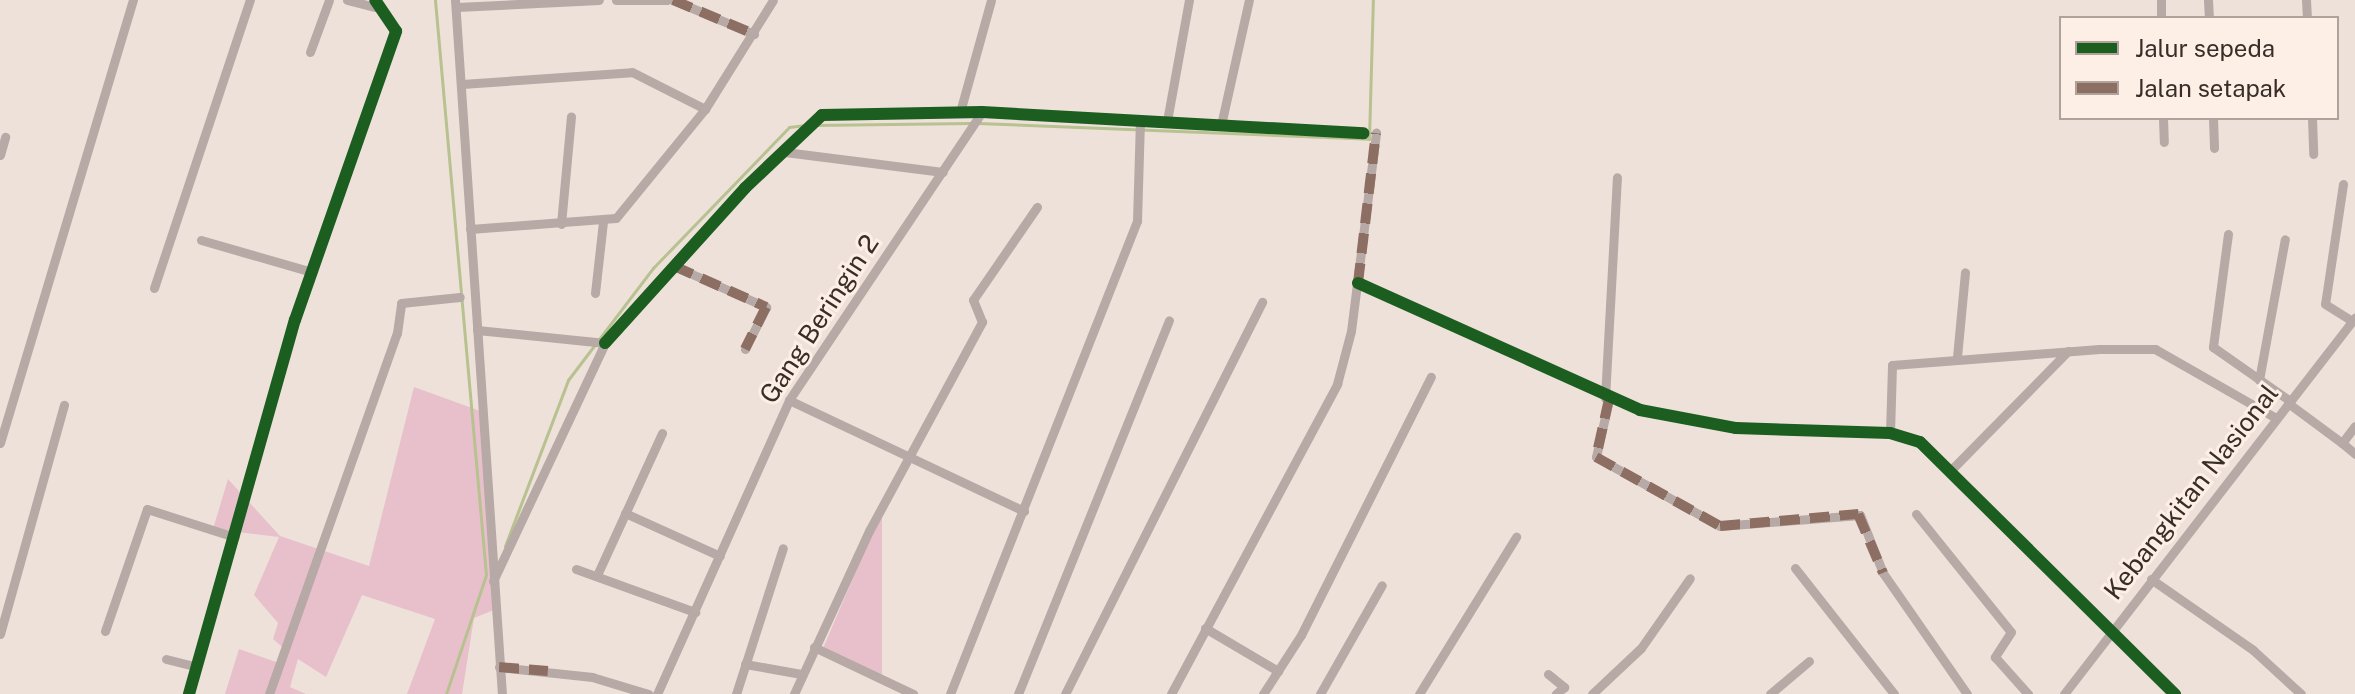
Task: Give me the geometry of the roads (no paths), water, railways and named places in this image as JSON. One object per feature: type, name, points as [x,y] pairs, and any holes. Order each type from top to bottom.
[{"type":"street","points":[[0,443],[133,0]]},
{"type":"street","points":[[154,288],[250,0]]},
{"type":"street","points":[[310,52],[329,0]]},
{"type":"street","points":[[189,694],[312,272],[396,31],[375,3],[347,0]]},
{"type":"street","points":[[502,694],[491,579],[456,3],[599,0]]},
{"type":"street","points":[[616,0],[670,0],[754,34]]},
{"type":"street","points":[[470,229],[603,222],[616,218],[705,109],[773,0]]},
{"type":"street","points":[[960,112],[991,0]]},
{"type":"street","points":[[1167,121],[1189,0]]},
{"type":"street","points":[[1221,125],[1249,0]]},
{"type":"street","points":[[462,84],[632,72],[705,109]]},
{"type":"street","points":[[491,579],[603,344],[818,116],[960,112],[978,120],[1167,121],[1363,133]]},
{"type":"street","points":[[561,224],[571,116]]},
{"type":"street","name":"Gang Beringin 2","points":[[657,694],[789,400],[978,120]]},
{"type":"street","points":[[2163,120],[2164,142]]},
{"type":"street","points":[[2213,120],[2214,148]]},
{"type":"street","points":[[2312,120],[2313,154]]},
{"type":"street","points":[[950,694],[1137,221],[1140,123]]},
{"type":"street","points":[[1171,694],[1331,399],[1358,283],[1376,133]]},
{"type":"street","points":[[0,155],[5,137]]},
{"type":"street","points":[[785,152],[943,172]]},
{"type":"street","points":[[1617,177],[1607,399],[1596,457],[1720,526],[1860,515],[1883,573],[1967,694]]},
{"type":"street","points":[[2343,184],[2325,304],[2353,319]]},
{"type":"street","points":[[794,694],[908,457],[982,322],[973,300],[1037,207]]},
{"type":"street","points":[[595,293],[603,222]]},
{"type":"street","points":[[2228,234],[2213,347],[2355,454]]},
{"type":"street","points":[[2259,380],[2285,239]]},
{"type":"street","points":[[201,240],[312,272]]},
{"type":"street","points":[[674,266],[766,307],[745,349]]},
{"type":"street","points":[[1957,357],[1965,272]]},
{"type":"street","points":[[1358,283],[1607,399],[1736,428],[1890,433],[1920,442],[2175,694]]},
{"type":"street","points":[[269,694],[397,333],[401,303],[460,297]]},
{"type":"street","points":[[1065,694],[1262,302]]},
{"type":"street","name":"Kebangkitan Nasional","points":[[2064,694],[2353,319]]},
{"type":"street","points":[[1018,694],[1169,320]]},
{"type":"street","points":[[477,330],[603,344]]},
{"type":"street","points":[[1890,433],[1892,365],[1957,357],[2068,351],[2155,349],[2276,418]]},
{"type":"street","points":[[1951,470],[2068,351]]},
{"type":"street","points":[[1263,694],[1278,671],[1431,377]]},
{"type":"street","points":[[789,400],[1024,511]]},
{"type":"street","points":[[0,634],[64,405]]},
{"type":"street","points":[[2342,443],[2355,426]]},
{"type":"street","points":[[598,573],[662,433]]},
{"type":"street","points":[[105,631],[147,509],[235,537]]},
{"type":"street","points":[[625,513],[720,556]]},
{"type":"street","points":[[1916,514],[2011,632],[1995,657],[2028,694]]},
{"type":"street","points":[[1419,694],[1516,537]]},
{"type":"street","points":[[736,694],[783,548]]},
{"type":"street","points":[[1795,568],[1894,694]]},
{"type":"street","points":[[576,569],[598,573],[695,612]]},
{"type":"street","points":[[1592,694],[1641,648],[1690,578]]},
{"type":"street","points":[[2151,579],[2253,650],[2301,694]]},
{"type":"street","points":[[1320,694],[1382,585]]},
{"type":"street","points":[[1205,628],[1278,671]]},
{"type":"street","points":[[814,647],[913,694]]},
{"type":"street","points":[[166,659],[197,667]]},
{"type":"street","points":[[1770,694],[1809,661]]},
{"type":"street","points":[[745,664],[801,674]]},
{"type":"street","points":[[499,667],[592,677],[648,694]]},
{"type":"street","points":[[1548,674],[1564,687],[1558,693]]},
{"type":"waterway","points":[[435,0],[486,575],[446,694]]},
{"type":"waterway","points":[[978,123],[1369,139],[1373,0]]},
{"type":"waterway","points":[[814,125],[970,123]]},
{"type":"waterway","points":[[505,546],[568,380],[653,268],[789,127],[806,125]]}]
